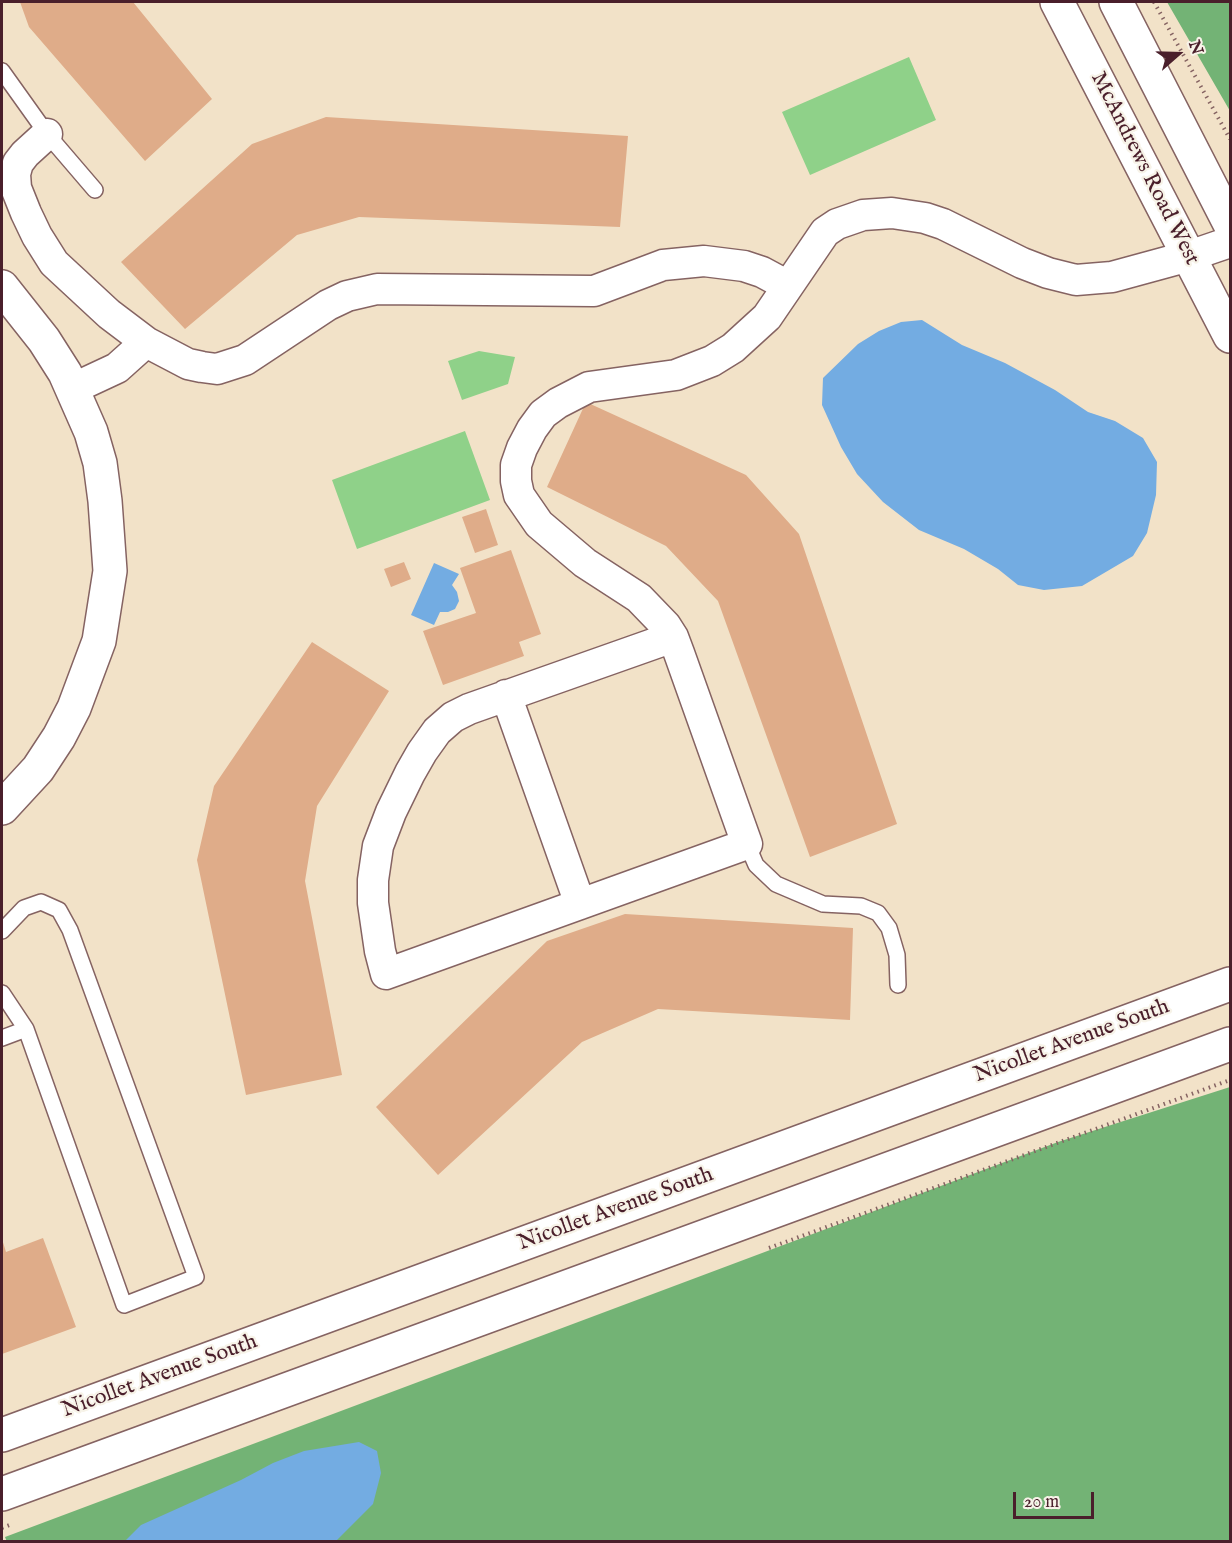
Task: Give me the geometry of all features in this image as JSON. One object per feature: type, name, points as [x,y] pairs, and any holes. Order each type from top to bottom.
[{"type":"main road","name":"McAndrews Road West","points":[[1057,2],[1230,336]]},
{"type":"main road","points":[[1116,2],[1230,224]]},
{"type":"main road","points":[[2,287],[44,340],[65,373],[91,432],[97,452],[105,501],[110,571],[99,641],[74,708],[38,769],[2,808]]},
{"type":"main road","name":"Nicollet Avenue South","points":[[2,1435],[1230,984]]},
{"type":"main road","points":[[2,1494],[1230,1044]]},
{"type":"street","points":[[47,134],[25,154],[18,163],[15,174],[16,188],[37,236],[54,262],[109,314],[146,342],[188,364],[217,369],[245,360],[328,305],[363,291],[395,288],[594,291],[645,271],[681,262],[704,261],[744,266],[762,272],[788,286]]},
{"type":"street","points":[[673,637],[469,709],[453,717],[437,731],[414,766],[391,812],[378,846],[373,895],[375,927],[386,974],[747,844],[673,637],[666,626],[639,598],[585,563],[539,524],[519,495],[516,465],[532,429],[543,414],[558,403],[589,387],[676,375],[712,361],[750,334],[767,317],[825,232],[850,219],[876,213],[925,218],[943,224],[1022,263],[1076,280],[1112,277],[1230,242]]},
{"type":"street","points":[[72,389],[117,368],[146,342]]},
{"type":"street","points":[[506,696],[580,904]]},
{"type":"lane","points":[[2,71],[47,134],[95,190]]},
{"type":"lane","points":[[747,844],[756,865],[776,884],[823,904],[861,906],[878,913],[889,928],[897,955],[898,985]]},
{"type":"lane","points":[[2,930],[24,908],[41,902],[59,910],[70,930],[196,1277],[124,1305],[26,1029],[2,993]]},
{"type":"lane","points":[[2,1038],[26,1029]]},
{"type":"path","points":[[1154,2],[1230,138]]},
{"type":"green space","points":[[1167,2],[1230,2],[1230,111]]},
{"type":"green space","points":[[909,57],[936,120],[810,175],[782,112]]},
{"type":"green space","points":[[479,351],[515,357],[508,384],[462,400],[448,361]]},
{"type":"green space","points":[[465,431],[490,500],[357,549],[332,480]]},
{"type":"green space","points":[[1230,1087],[1230,1541],[7,1542],[5,1537],[1058,1142]]},
{"type":"water","points":[[922,320],[962,345],[1005,363],[1055,390],[1088,412],[1115,421],[1143,438],[1157,462],[1156,495],[1147,533],[1133,556],[1082,586],[1044,590],[1018,585],[998,569],[964,549],[919,530],[883,502],[857,474],[841,447],[822,405],[823,378],[858,344],[879,331],[901,322]]},
{"type":"water","points":[[434,563],[459,574],[452,585],[459,601],[455,609],[440,612],[434,625],[411,615]]},
{"type":"water","points":[[359,1442],[377,1451],[381,1473],[373,1504],[336,1541],[125,1541],[141,1525],[273,1463],[304,1451]]},
{"type":"building","points":[[20,2],[133,2],[212,99],[145,161],[29,27]]},
{"type":"building","points":[[326,117],[628,136],[620,227],[359,217],[297,235],[185,329],[121,262],[252,144]]},
{"type":"building","points":[[586,402],[746,475],[799,534],[897,824],[810,857],[718,601],[666,546],[547,487]]},
{"type":"building","points":[[486,509],[498,545],[475,553],[462,517]]},
{"type":"building","points":[[511,550],[541,634],[519,642],[524,656],[443,685],[423,631],[476,613],[460,568]]},
{"type":"building","points":[[404,562],[411,579],[391,587],[384,569]]},
{"type":"building","points":[[312,642],[389,691],[317,806],[305,881],[342,1075],[246,1095],[197,860],[214,786]]},
{"type":"building","points":[[625,914],[853,928],[850,1020],[658,1009],[582,1042],[438,1175],[376,1107],[547,941]]},
{"type":"building","points":[[43,1238],[76,1327],[2,1354],[2,1239],[6,1252]]}]
